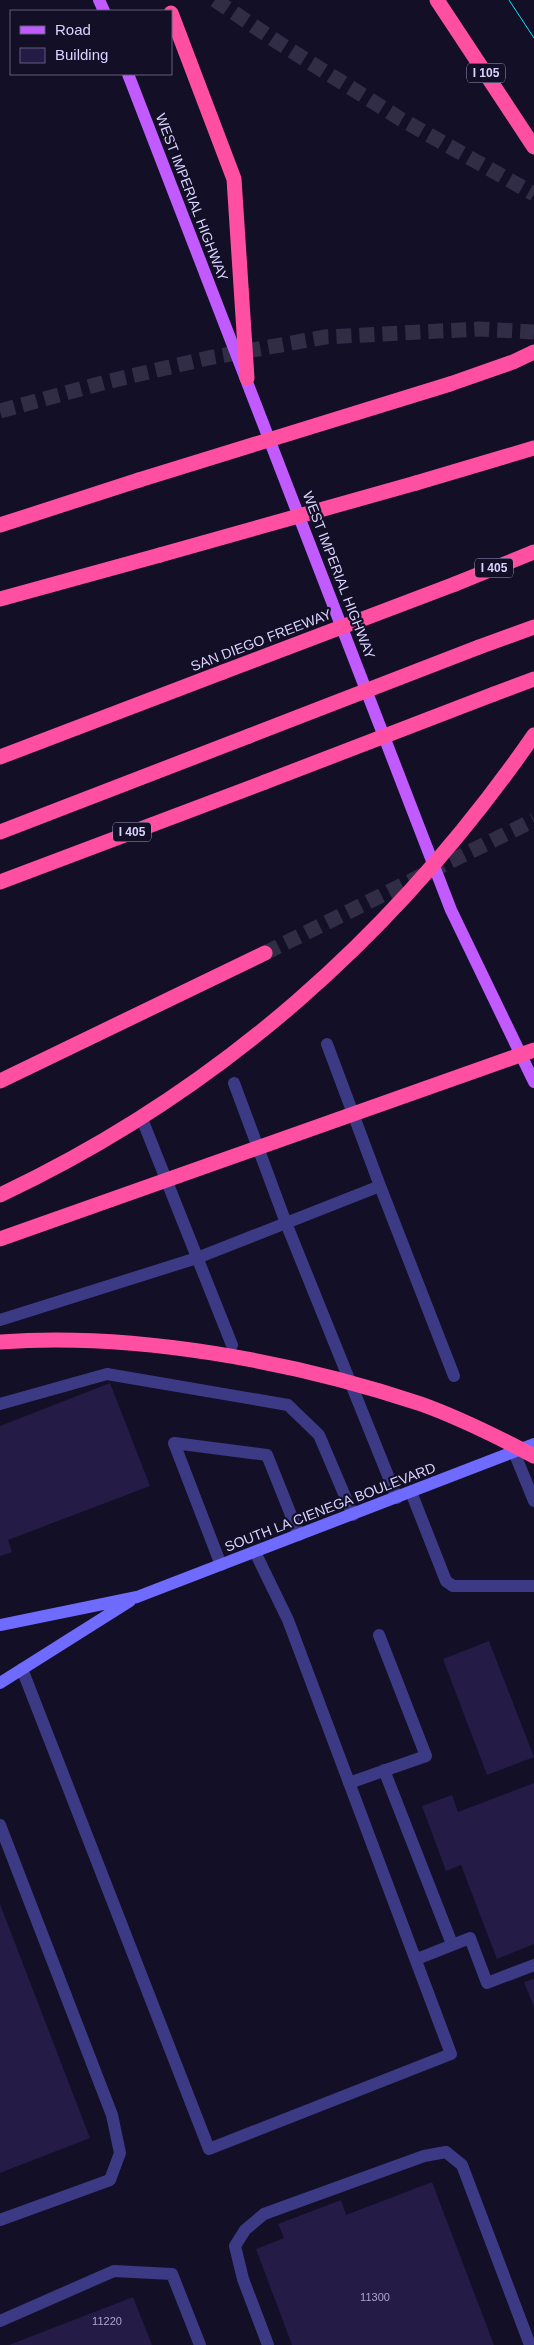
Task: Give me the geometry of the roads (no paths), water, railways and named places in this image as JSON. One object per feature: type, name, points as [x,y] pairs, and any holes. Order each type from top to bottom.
[{"type":"highway","name":"I 105","points":[[437,0],[534,147]]},
{"type":"highway","points":[[172,15],[234,179],[247,378]]},
{"type":"highway","points":[[0,525],[450,384],[513,362],[534,352]]},
{"type":"highway","points":[[0,600],[534,448]]},
{"type":"highway","name":"SAN DIEGO FREEWAY","points":[[0,758],[534,552]]},
{"type":"highway","points":[[0,832],[534,627]]},
{"type":"highway","name":"I 405","points":[[0,882],[534,679]]},
{"type":"highway","points":[[0,1195],[108,1137],[167,1101],[228,1058],[286,1013],[384,919],[448,850],[487,801],[534,735]]},
{"type":"highway","points":[[0,1081],[265,953]]},
{"type":"highway","points":[[0,1240],[534,1050]]},
{"type":"highway","points":[[0,1342],[103,1341],[175,1348],[257,1361],[421,1404],[496,1436],[534,1456]]},
{"type":"main road","name":"WEST IMPERIAL HIGHWAY","points":[[128,75],[451,910],[534,1082]]},
{"type":"main road","name":"SOUTH LA CIENEGA BOULEVARD","points":[[0,1625],[137,1597],[534,1444]]},
{"type":"main road","name":"SOUTH LA CIENEGA BOULEVARD","points":[[0,1683],[137,1597]]},
{"type":"lane","points":[[327,1044],[454,1376]]},
{"type":"lane","points":[[234,1083],[286,1223],[396,1498]]},
{"type":"lane","points":[[144,1124],[232,1345]]},
{"type":"lane","points":[[0,1320],[197,1258],[380,1186]]},
{"type":"lane","points":[[0,1404],[106,1374],[288,1405],[319,1435],[353,1514]]},
{"type":"lane","points":[[221,1564],[174,1443],[267,1455],[299,1535]]},
{"type":"lane","points":[[514,1452],[534,1501]]},
{"type":"lane","points":[[411,1492],[446,1582],[453,1586],[534,1586]]},
{"type":"lane","points":[[22,1669],[209,2149],[451,2054],[417,1959],[288,1620],[255,1552]]},
{"type":"lane","points":[[349,1783],[426,1756],[379,1635]]},
{"type":"lane","points":[[384,1770],[452,1944]]},
{"type":"lane","points":[[0,1825],[112,2115],[120,2153],[110,2180],[0,2220]]},
{"type":"lane","points":[[417,1959],[470,1938],[487,1983],[534,1965]]},
{"type":"lane","points":[[268,2345],[243,2278],[235,2246],[245,2230],[264,2214],[424,2156],[446,2152],[462,2165],[530,2345]]},
{"type":"lane","points":[[0,2321],[114,2271],[172,2274],[200,2345]]},
{"type":"tunnel","points":[[215,0],[279,43],[399,118],[534,194]]},
{"type":"tunnel","points":[[0,411],[106,382],[208,358],[325,337],[479,329],[534,332]]},
{"type":"tunnel","points":[[265,953],[534,820]]},
{"type":"tram line","points":[[509,0],[534,38]]}]
